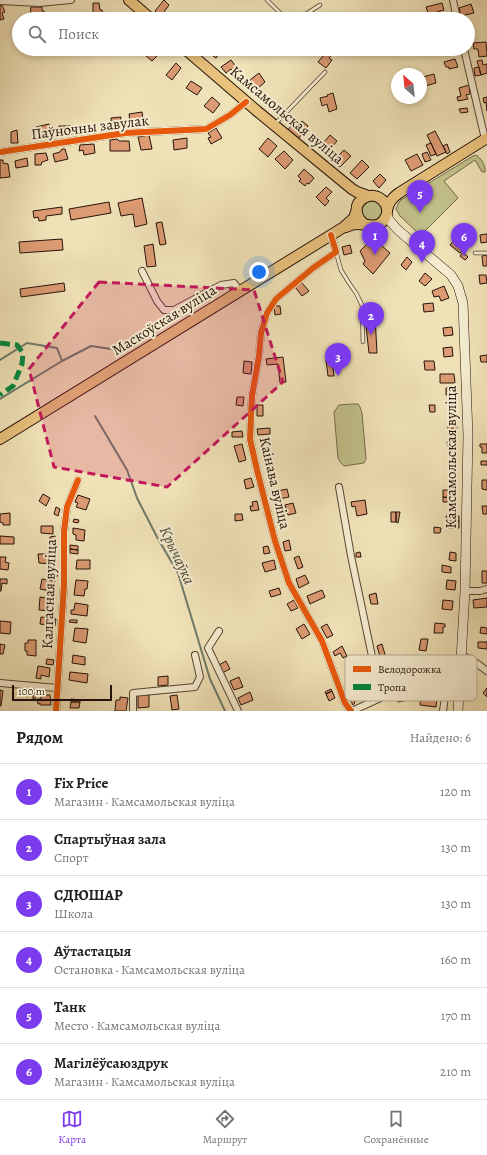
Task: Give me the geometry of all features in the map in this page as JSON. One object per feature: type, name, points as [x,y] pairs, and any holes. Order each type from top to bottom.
[{"type":"main road","points":[[129,0],[142,12]]},
{"type":"main road","name":"Камсамольская вуліца","points":[[193,56],[274,126],[357,192],[372,196]]},
{"type":"main road","points":[[352,188],[355,195],[358,218],[366,225],[377,226],[385,220],[392,198],[486,139]]},
{"type":"main road","points":[[357,210],[359,202],[363,198],[372,196],[385,197],[399,193]]},
{"type":"main road","points":[[372,196],[381,199],[385,204],[387,212]]},
{"type":"main road","name":"Маскоўская вуліца","points":[[0,439],[330,236],[354,218],[357,210]]},
{"type":"main road","name":"Камсамольская вуліца","points":[[387,212],[389,220],[398,230],[451,275],[458,286],[463,303],[468,435],[465,591],[462,655]]},
{"type":"main road","name":"Маскоўская вуліца","points":[[344,227],[352,225],[366,225]]},
{"type":"main road","name":"Камсамольская вуліца","points":[[377,226],[386,226],[398,230]]},
{"type":"main road","name":"Камсамольская вуліца","points":[[458,711],[459,701]]},
{"type":"street","points":[[0,2],[39,3],[71,0]]},
{"type":"street","points":[[453,0],[456,12]]},
{"type":"street","points":[[466,56],[486,139]]},
{"type":"street","name":"Паўночны завулак","points":[[0,152],[125,133],[206,129],[230,115],[246,102]]},
{"type":"street","points":[[330,236],[336,252]]},
{"type":"street","name":"Каінава вуліца","points":[[336,252],[313,268],[276,299],[267,313],[261,333],[259,356],[252,396],[250,439],[275,541],[289,583],[322,641],[345,703],[352,711],[374,701]]},
{"type":"street","points":[[142,271],[157,301],[164,310],[174,310],[222,285],[234,283],[240,291]]},
{"type":"street","name":"Калгасная вуліца","points":[[56,711],[64,585],[64,532],[67,507],[78,480]]},
{"type":"street","points":[[339,487],[351,556],[372,655]]},
{"type":"street","points":[[465,591],[480,591],[487,589]]},
{"type":"street","points":[[219,631],[208,648],[238,711]]},
{"type":"street","points":[[133,711],[133,693],[195,687],[200,677],[195,656]]},
{"type":"street","points":[[477,664],[487,671]]},
{"type":"street","points":[[0,683],[57,688]]},
{"type":"street","points":[[442,711],[444,701]]},
{"type":"lane","points":[[267,0],[279,12]]},
{"type":"lane","points":[[309,12],[320,5]]},
{"type":"lane","points":[[274,126],[325,72]]},
{"type":"lane","points":[[336,252],[341,270],[362,305],[363,342]]},
{"type":"lane","points":[[475,253],[487,253]]},
{"type":"highlighted area","points":[[99,282],[254,290],[283,382],[167,487],[54,467],[29,369]]},
{"type":"shaded area","points":[[476,155],[483,162],[485,172],[482,172],[475,160],[444,181],[458,198],[423,233],[418,233],[400,216],[396,209],[401,200]]},
{"type":"shaded area","points":[[372,201],[379,204],[382,211],[379,218],[372,221],[365,218],[362,211],[365,204]]},
{"type":"shaded area","points":[[358,404],[362,413],[366,459],[364,463],[344,466],[338,458],[334,412],[339,405]]},
{"type":"building","points":[[164,0],[169,5],[164,12],[155,11]]},
{"type":"building","points":[[93,3],[99,3],[100,10],[102,10],[102,12],[93,12]]},
{"type":"building","points":[[442,3],[444,10],[428,12],[426,7]]},
{"type":"building","points":[[471,4],[474,12],[460,12],[459,8]]},
{"type":"building","points":[[0,5],[2,5],[5,12],[2,13],[4,19],[0,20]]},
{"type":"building","points":[[31,7],[42,7],[42,11],[44,11],[44,12],[30,12]]},
{"type":"building","points":[[486,42],[487,56],[479,57],[478,49],[475,49],[475,43]]},
{"type":"building","points":[[146,56],[157,56],[152,61]]},
{"type":"building","points":[[323,56],[331,56],[329,58],[332,60],[326,68],[318,62]]},
{"type":"building","points":[[455,59],[458,67],[449,69],[449,67],[446,67],[444,62]]},
{"type":"building","points":[[231,60],[237,68],[233,71],[231,69],[226,73],[221,67]]},
{"type":"building","points":[[482,60],[483,65],[487,64],[487,73],[481,75],[477,61]]},
{"type":"building","points":[[176,63],[181,68],[172,80],[166,75]]},
{"type":"building","points":[[479,67],[481,75],[475,76],[474,68]]},
{"type":"building","points":[[259,73],[265,82],[257,89],[250,80]]},
{"type":"building","points":[[434,74],[436,83],[427,85],[427,76]]},
{"type":"building","points":[[191,81],[202,88],[197,95],[186,88]]},
{"type":"building","points":[[469,85],[470,94],[466,95],[468,99],[458,101],[457,97],[461,96],[459,88]]},
{"type":"building","points":[[333,93],[337,109],[329,112],[327,104],[322,106],[320,98]]},
{"type":"building","points":[[212,97],[220,104],[213,113],[204,106]]},
{"type":"building","points":[[487,97],[487,111],[486,102],[484,103],[483,98]]},
{"type":"building","points":[[467,108],[468,112],[461,113],[459,109]]},
{"type":"building","points":[[142,112],[144,125],[134,126],[132,122],[130,122],[129,114]]},
{"type":"building","points":[[121,117],[120,124],[111,125],[111,118]]},
{"type":"building","points":[[302,121],[308,126],[298,139],[288,130],[294,122],[298,126]]},
{"type":"building","points":[[49,124],[51,135],[39,138],[36,127]]},
{"type":"building","points":[[91,125],[93,132],[79,133],[78,126]]},
{"type":"building","points":[[59,126],[71,126],[72,134],[60,135]]},
{"type":"building","points":[[216,128],[222,138],[211,144],[208,138],[211,137],[208,133]]},
{"type":"building","points":[[17,130],[18,143],[11,143],[11,132]]},
{"type":"building","points":[[435,131],[446,152],[437,156],[427,135]]},
{"type":"building","points":[[149,135],[152,149],[141,150],[138,137]]},
{"type":"building","points":[[330,135],[337,141],[325,155],[318,149]]},
{"type":"building","points":[[187,138],[187,148],[174,150],[173,140]]},
{"type":"building","points":[[268,138],[277,146],[268,157],[259,149]]},
{"type":"building","points":[[117,139],[119,141],[129,141],[130,151],[110,151],[110,140]]},
{"type":"building","points":[[431,143],[436,154],[431,156],[426,145]]},
{"type":"building","points":[[94,144],[95,153],[84,155],[83,150],[79,151],[80,145]]},
{"type":"building","points":[[447,144],[450,152],[447,154],[443,146]]},
{"type":"building","points":[[62,149],[65,149],[68,159],[55,162],[53,154],[60,152]]},
{"type":"building","points":[[344,150],[351,156],[340,167],[333,161]]},
{"type":"building","points":[[284,151],[293,160],[285,169],[275,159]]},
{"type":"building","points":[[427,152],[431,160],[425,162],[422,154]]},
{"type":"building","points":[[46,153],[48,160],[42,162],[41,165],[35,165],[35,154]]},
{"type":"building","points":[[417,154],[423,165],[411,171],[405,160]]},
{"type":"building","points":[[27,158],[28,166],[16,168],[15,161]]},
{"type":"building","points":[[0,160],[3,160],[3,163],[8,164],[10,177],[0,178]]},
{"type":"building","points":[[362,160],[369,167],[357,179],[350,173]]},
{"type":"building","points":[[304,169],[314,178],[305,186],[299,181],[301,179],[298,176]]},
{"type":"building","points":[[380,174],[386,180],[379,188],[373,181]]},
{"type":"building","points":[[326,187],[332,192],[326,198],[329,201],[325,206],[316,197]]},
{"type":"building","points":[[142,198],[147,224],[135,227],[133,214],[121,216],[118,203]]},
{"type":"building","points":[[109,202],[111,213],[71,220],[69,209]]},
{"type":"building","points":[[62,207],[62,214],[46,216],[46,220],[39,221],[38,217],[34,218],[33,211]]},
{"type":"building","points":[[162,222],[166,244],[160,245],[156,223]]},
{"type":"building","points":[[460,233],[470,241],[460,253],[450,245]]},
{"type":"building","points":[[487,234],[487,242],[481,243],[480,235]]},
{"type":"building","points":[[373,238],[390,253],[373,274],[363,264],[365,261],[360,251]]},
{"type":"building","points":[[62,239],[63,250],[20,253],[19,242]]},
{"type":"building","points":[[153,244],[156,266],[147,267],[144,246]]},
{"type":"building","points":[[350,245],[352,253],[344,255],[342,247]]},
{"type":"building","points":[[463,252],[468,257],[465,260],[460,256]]},
{"type":"building","points":[[487,255],[487,266],[483,266],[482,256]]},
{"type":"building","points":[[407,257],[412,262],[406,270],[401,265]]},
{"type":"building","points":[[425,273],[432,279],[425,286],[419,281]]},
{"type":"building","points":[[479,275],[486,275],[487,283],[480,284]]},
{"type":"building","points":[[301,282],[309,291],[302,296],[295,287]]},
{"type":"building","points":[[64,283],[65,291],[21,297],[20,289]]},
{"type":"building","points":[[444,286],[449,298],[441,301],[439,296],[434,297],[432,291]]},
{"type":"building","points":[[433,303],[434,311],[424,312],[423,304]]},
{"type":"building","points":[[274,306],[280,306],[281,314],[275,315]]},
{"type":"building","points":[[375,316],[377,353],[369,353],[365,317]]},
{"type":"building","points":[[452,327],[453,335],[444,336],[443,328]]},
{"type":"building","points":[[452,347],[453,356],[444,357],[443,348]]},
{"type":"building","points":[[487,355],[487,362],[481,362],[480,356]]},
{"type":"building","points":[[283,357],[286,382],[280,383],[278,364],[267,365],[266,359]]},
{"type":"building","points":[[326,360],[332,360],[334,376],[328,376]]},
{"type":"building","points":[[244,361],[252,362],[251,374],[243,373]]},
{"type":"building","points":[[424,361],[434,361],[435,370],[425,370]]},
{"type":"building","points":[[440,374],[454,374],[455,383],[440,383]]},
{"type":"building","points":[[454,387],[454,394],[446,395],[446,388]]},
{"type":"building","points":[[237,397],[244,397],[243,406],[236,405]]},
{"type":"building","points":[[450,397],[454,397],[454,401],[450,401]]},
{"type":"building","points":[[257,405],[263,405],[263,416],[257,416]]},
{"type":"building","points":[[429,405],[435,405],[435,412],[430,412]]},
{"type":"building","points":[[448,422],[457,422],[457,429],[448,429]]},
{"type":"building","points":[[270,428],[270,434],[258,435],[257,429]]},
{"type":"building","points":[[242,431],[243,437],[232,437],[232,432]]},
{"type":"building","points":[[447,442],[456,442],[457,449],[448,449]]},
{"type":"building","points":[[242,444],[246,460],[239,462],[234,446]]},
{"type":"building","points":[[480,444],[487,444],[487,453],[482,453],[482,447],[480,447]]},
{"type":"building","points":[[272,458],[272,470],[268,472],[265,459]]},
{"type":"building","points":[[481,461],[487,461],[487,465],[481,465]]},
{"type":"building","points":[[450,464],[456,464],[456,474],[449,474]]},
{"type":"building","points":[[251,478],[254,487],[246,489],[244,480]]},
{"type":"building","points":[[482,480],[487,480],[487,490],[482,489]]},
{"type":"building","points":[[287,489],[289,497],[274,500],[272,492]]},
{"type":"building","points":[[443,490],[454,490],[453,498],[443,497]]},
{"type":"building","points":[[43,494],[50,498],[46,506],[39,501]]},
{"type":"building","points":[[78,495],[90,499],[86,510],[76,507],[78,503],[75,502]]},
{"type":"building","points":[[443,497],[453,498],[454,502],[443,502]]},
{"type":"building","points":[[365,500],[367,514],[357,516],[355,506],[352,507],[351,502]]},
{"type":"building","points":[[257,501],[259,510],[251,511],[250,506],[253,506],[252,502]]},
{"type":"building","points":[[293,503],[296,513],[288,515],[285,505]]},
{"type":"building","points":[[482,506],[487,506],[487,514],[483,514]]},
{"type":"building","points":[[56,507],[60,509],[58,516],[54,514]]},
{"type":"building","points":[[391,512],[396,512],[396,522],[391,522]]},
{"type":"building","points":[[396,512],[400,512],[398,523],[396,522]]},
{"type":"building","points":[[10,513],[10,525],[3,525],[3,523],[0,522],[0,514]]},
{"type":"building","points":[[235,514],[242,514],[243,520],[235,521]]},
{"type":"building","points":[[446,516],[459,516],[459,521],[447,520]]},
{"type":"building","points":[[74,519],[79,520],[78,523],[73,522]]},
{"type":"building","points":[[285,520],[286,527],[280,528],[279,521]]},
{"type":"building","points":[[447,520],[459,521],[459,528],[447,528]]},
{"type":"building","points":[[41,526],[53,526],[53,534],[41,533]]},
{"type":"building","points":[[434,527],[441,528],[440,533],[434,533]]},
{"type":"building","points":[[73,528],[85,530],[84,541],[76,540],[76,535],[73,534]]},
{"type":"building","points":[[0,536],[14,537],[14,544],[0,544]]},
{"type":"building","points":[[55,536],[55,540],[50,540],[50,537]]},
{"type":"building","points":[[289,540],[291,550],[285,551],[283,542]]},
{"type":"building","points":[[70,545],[78,546],[78,550],[70,549]]},
{"type":"building","points":[[268,546],[270,553],[264,554],[263,547]]},
{"type":"building","points":[[70,549],[78,550],[78,554],[70,553]]},
{"type":"building","points":[[360,552],[361,557],[356,557],[356,553]]},
{"type":"building","points":[[450,552],[456,553],[456,561],[449,560]]},
{"type":"building","points":[[38,554],[52,554],[52,564],[39,563]]},
{"type":"building","points":[[299,556],[303,567],[298,569],[294,558]]},
{"type":"building","points":[[0,557],[6,557],[5,562],[9,563],[8,570],[0,569]]},
{"type":"building","points":[[77,560],[90,560],[90,569],[76,569]]},
{"type":"building","points":[[274,560],[276,569],[265,572],[262,563]]},
{"type":"building","points":[[442,565],[451,567],[451,573],[442,572]]},
{"type":"building","points":[[482,571],[487,571],[487,583],[482,583]]},
{"type":"building","points":[[51,573],[58,573],[57,577],[51,576]]},
{"type":"building","points":[[305,575],[309,583],[299,588],[296,579]]},
{"type":"building","points":[[0,579],[7,579],[7,584],[2,583],[1,591],[0,591]]},
{"type":"building","points":[[42,579],[55,581],[54,592],[40,589]]},
{"type":"building","points":[[76,580],[88,581],[84,596],[74,595]]},
{"type":"building","points":[[447,580],[456,581],[455,590],[446,589]]},
{"type":"building","points":[[279,588],[281,594],[271,597],[269,591]]},
{"type":"building","points":[[322,590],[325,597],[310,604],[307,596]]},
{"type":"building","points":[[376,593],[378,604],[371,604],[369,595]]},
{"type":"building","points":[[40,597],[52,599],[51,611],[39,610]]},
{"type":"building","points":[[487,598],[487,607],[474,608],[473,600]]},
{"type":"building","points":[[294,600],[298,608],[291,611],[287,604]]},
{"type":"building","points":[[443,600],[453,601],[452,610],[442,609]]},
{"type":"building","points":[[75,603],[88,605],[87,616],[71,614],[71,610],[74,610]]},
{"type":"building","points":[[41,617],[56,619],[55,626],[40,624]]},
{"type":"building","points":[[70,620],[77,620],[77,623],[69,622]]},
{"type":"building","points":[[0,621],[11,622],[10,634],[0,633]]},
{"type":"building","points":[[435,623],[445,624],[445,627],[443,627],[443,633],[434,633]]},
{"type":"building","points":[[304,624],[310,634],[302,639],[296,629]]},
{"type":"building","points":[[327,624],[333,635],[327,638],[321,627]]},
{"type":"building","points":[[481,627],[487,628],[487,634],[480,633]]},
{"type":"building","points":[[75,628],[88,629],[86,643],[73,641]]},
{"type":"building","points":[[421,639],[428,639],[426,651],[419,650]]},
{"type":"building","points":[[28,640],[36,640],[36,656],[27,655],[27,651],[25,651],[25,643],[28,643]]},
{"type":"building","points":[[478,642],[487,642],[487,649],[478,648]]},
{"type":"building","points":[[0,644],[5,645],[3,654],[0,654]]},
{"type":"building","points":[[382,644],[385,655],[380,655],[377,646]]},
{"type":"building","points":[[342,646],[346,655],[343,658],[340,653],[335,656],[333,652]]},
{"type":"building","points":[[73,655],[85,657],[85,665],[72,663]]},
{"type":"building","points":[[47,659],[54,660],[53,665],[46,664]]},
{"type":"building","points":[[226,661],[230,669],[222,673],[219,665]]},
{"type":"building","points":[[38,666],[50,668],[49,677],[41,675],[41,679],[36,678]]},
{"type":"building","points":[[70,672],[88,674],[87,683],[69,680]]},
{"type":"building","points":[[168,676],[168,685],[158,686],[158,677]]},
{"type":"building","points":[[239,677],[243,687],[234,690],[230,681]]},
{"type":"building","points":[[487,688],[487,697],[483,693]]},
{"type":"building","points":[[331,689],[332,691],[326,694],[325,692]]},
{"type":"building","points":[[0,690],[3,691],[1,706],[0,706]]},
{"type":"building","points":[[332,691],[335,698],[329,701],[326,694]]},
{"type":"building","points":[[250,692],[253,700],[241,705],[238,698]]},
{"type":"building","points":[[33,693],[36,693],[35,699],[33,699]]},
{"type":"building","points":[[41,695],[50,695],[51,705],[38,704],[37,699],[41,699]]},
{"type":"building","points":[[138,695],[149,695],[149,707],[138,708]]},
{"type":"building","points":[[177,695],[179,709],[172,710],[170,696]]},
{"type":"building","points":[[120,697],[128,698],[126,711],[115,711],[116,700],[120,700]]},
{"type":"building","points":[[71,699],[80,700],[80,702],[71,702]]},
{"type":"building","points":[[420,701],[437,701],[436,707],[420,705]]},
{"type":"building","points":[[71,702],[80,702],[79,708],[70,708]]},
{"type":"waterway","name":"Крычаўка","points":[[0,360],[27,343],[57,348],[62,361]]},
{"type":"waterway","name":"Крычаўка","points":[[0,399],[62,361],[91,346],[118,350],[124,348]]},
{"type":"waterway","name":"Крычаўка","points":[[95,416],[127,470],[137,498],[178,573],[210,679],[225,711]]},
{"type":"marked path","points":[[0,343],[17,345],[23,353],[22,364],[13,386],[0,395]]},
{"type":"cycle path","points":[[0,152],[125,133],[206,129],[230,115],[246,102]]},
{"type":"cycle path","points":[[331,235],[336,252],[313,268],[276,299],[267,313],[261,333],[259,356],[252,396],[250,439],[275,541],[289,583],[322,641],[345,703],[351,711]]},
{"type":"cycle path","points":[[56,711],[64,585],[64,532],[67,507],[78,480]]},
{"type":"place","name":"Танк","points":[[420,213]]},
{"type":"place","name":"Fix Price","points":[[375,255]]},
{"type":"place","name":"Магілёўсаюздрук","points":[[464,256]]},
{"type":"place","name":"Аўтастацыя","points":[[422,263]]},
{"type":"place","name":"Спартыўная зала","points":[[371,335]]},
{"type":"place","name":"СДЮШАР","points":[[338,376]]}]
